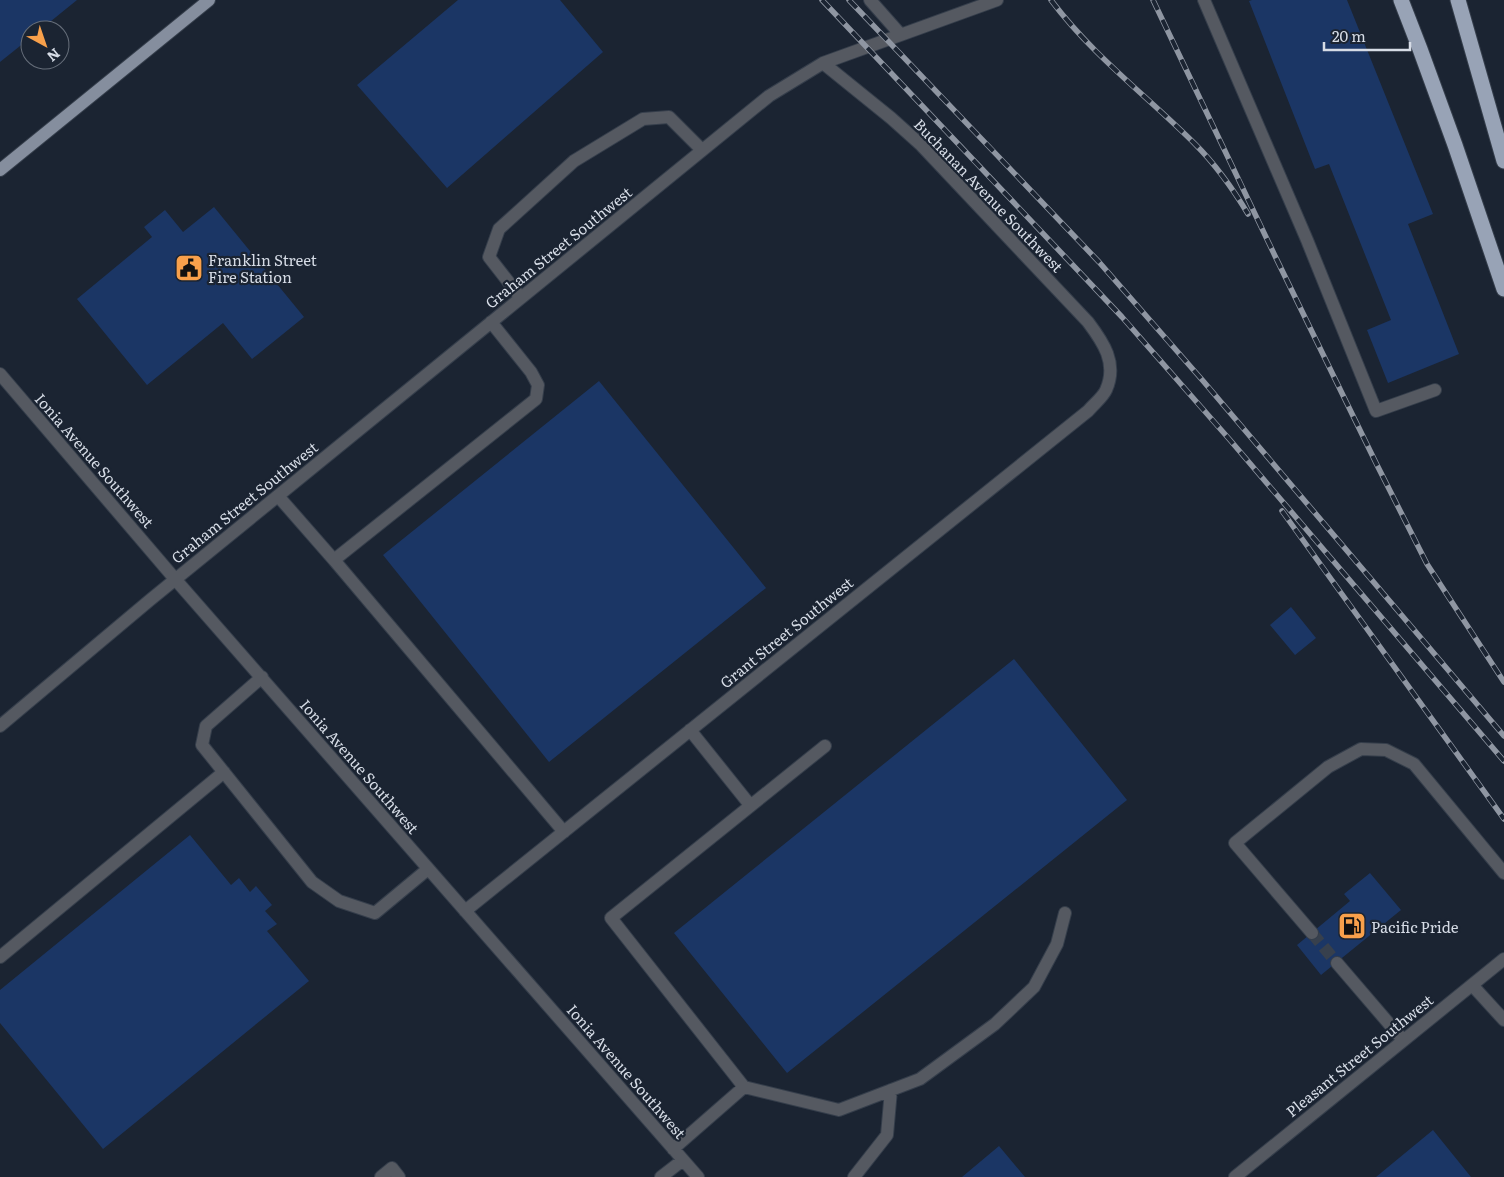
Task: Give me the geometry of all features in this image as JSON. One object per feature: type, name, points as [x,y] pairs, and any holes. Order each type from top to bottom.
[{"type":"highway","points":[[1400,0],[1439,101],[1504,290]]},
{"type":"highway","points":[[1458,0],[1504,161]]},
{"type":"main road","points":[[0,170],[209,0]]},
{"type":"street","points":[[870,0],[900,34]]},
{"type":"street","name":"Graham Street Southwest","points":[[0,726],[176,579],[769,96],[823,63],[997,0]]},
{"type":"street","points":[[1204,0],[1376,411],[1435,390]]},
{"type":"street","name":"Buchanan Avenue Southwest","points":[[823,63],[920,144],[1075,307],[1104,343],[1111,368]]},
{"type":"street","points":[[521,298],[489,257],[499,229],[574,161],[643,118],[669,117],[702,150]]},
{"type":"street","points":[[334,560],[536,399],[538,385],[531,372],[491,322]]},
{"type":"street","name":"Grant Street Southwest","points":[[466,911],[1088,411],[1106,390],[1111,368]]},
{"type":"street","name":"Ionia Avenue Southwest","points":[[0,374],[428,869],[698,1177]]},
{"type":"street","points":[[278,496],[564,832]]},
{"type":"street","points":[[262,678],[206,726],[202,745],[312,882],[339,901],[375,913],[428,869]]},
{"type":"street","points":[[690,730],[750,805]]},
{"type":"street","points":[[825,746],[611,918],[744,1087],[839,1110],[920,1079],[995,1024],[1034,987],[1057,944],[1065,913]]},
{"type":"street","points":[[1312,932],[1235,843],[1328,767],[1361,749],[1386,750],[1414,764],[1504,873]]},
{"type":"street","points":[[0,957],[224,772]]},
{"type":"street","name":"Pleasant Street Southwest","points":[[1235,1177],[1504,959]]},
{"type":"street","points":[[1337,962],[1403,1040]]},
{"type":"street","points":[[1472,985],[1504,1020]]},
{"type":"street","points":[[674,1148],[744,1087]]},
{"type":"street","points":[[854,1177],[887,1135],[890,1090]]},
{"type":"street","points":[[661,1177],[683,1160]]},
{"type":"street","points":[[381,1177],[392,1168],[399,1177]]},
{"type":"building","points":[[0,0],[77,0],[52,20],[20,20],[20,46],[0,62]]},
{"type":"building","points":[[458,0],[560,0],[603,52],[447,188],[357,85]]},
{"type":"building","points":[[1347,0],[1433,214],[1408,224],[1459,354],[1388,383],[1367,330],[1391,320],[1329,164],[1315,169],[1249,1]]},
{"type":"building","name":"Franklin Street Fire Station","points":[[214,207],[304,317],[252,359],[223,323],[147,385],[77,299],[152,237],[144,227],[165,210],[183,232]]},
{"type":"building","points":[[599,381],[766,588],[549,762],[383,555]]},
{"type":"building","points":[[1291,607],[1316,638],[1295,655],[1270,625]]},
{"type":"building","points":[[1014,659],[1127,800],[787,1073],[674,933]]},
{"type":"building","points":[[190,835],[231,885],[239,878],[250,892],[256,886],[272,905],[265,911],[277,924],[267,931],[309,981],[103,1149],[0,1023],[0,990]]},
{"type":"building","points":[[1370,873],[1401,910],[1321,975],[1297,945],[1350,901],[1344,894]]},
{"type":"building","points":[[1433,1130],[1471,1177],[1376,1177]]},
{"type":"building","points":[[999,1146],[1025,1177],[962,1177]]},
{"type":"tunnel","points":[[1312,933],[1337,963]]},
{"type":"railway","points":[[822,0],[1122,317],[1230,440],[1504,761]]},
{"type":"railway","points":[[849,0],[1099,262],[1204,382],[1504,736]]},
{"type":"railway","points":[[1051,0],[1084,39],[1177,126],[1210,160],[1248,214]]},
{"type":"railway","points":[[1153,0],[1276,258],[1427,564],[1504,682]]},
{"type":"railway","points":[[1282,511],[1504,819]]},
{"type":"place","name":"Franklin Street Fire Station","points":[[189,268]]},
{"type":"place","name":"Pacific Pride","points":[[1352,926]]}]
